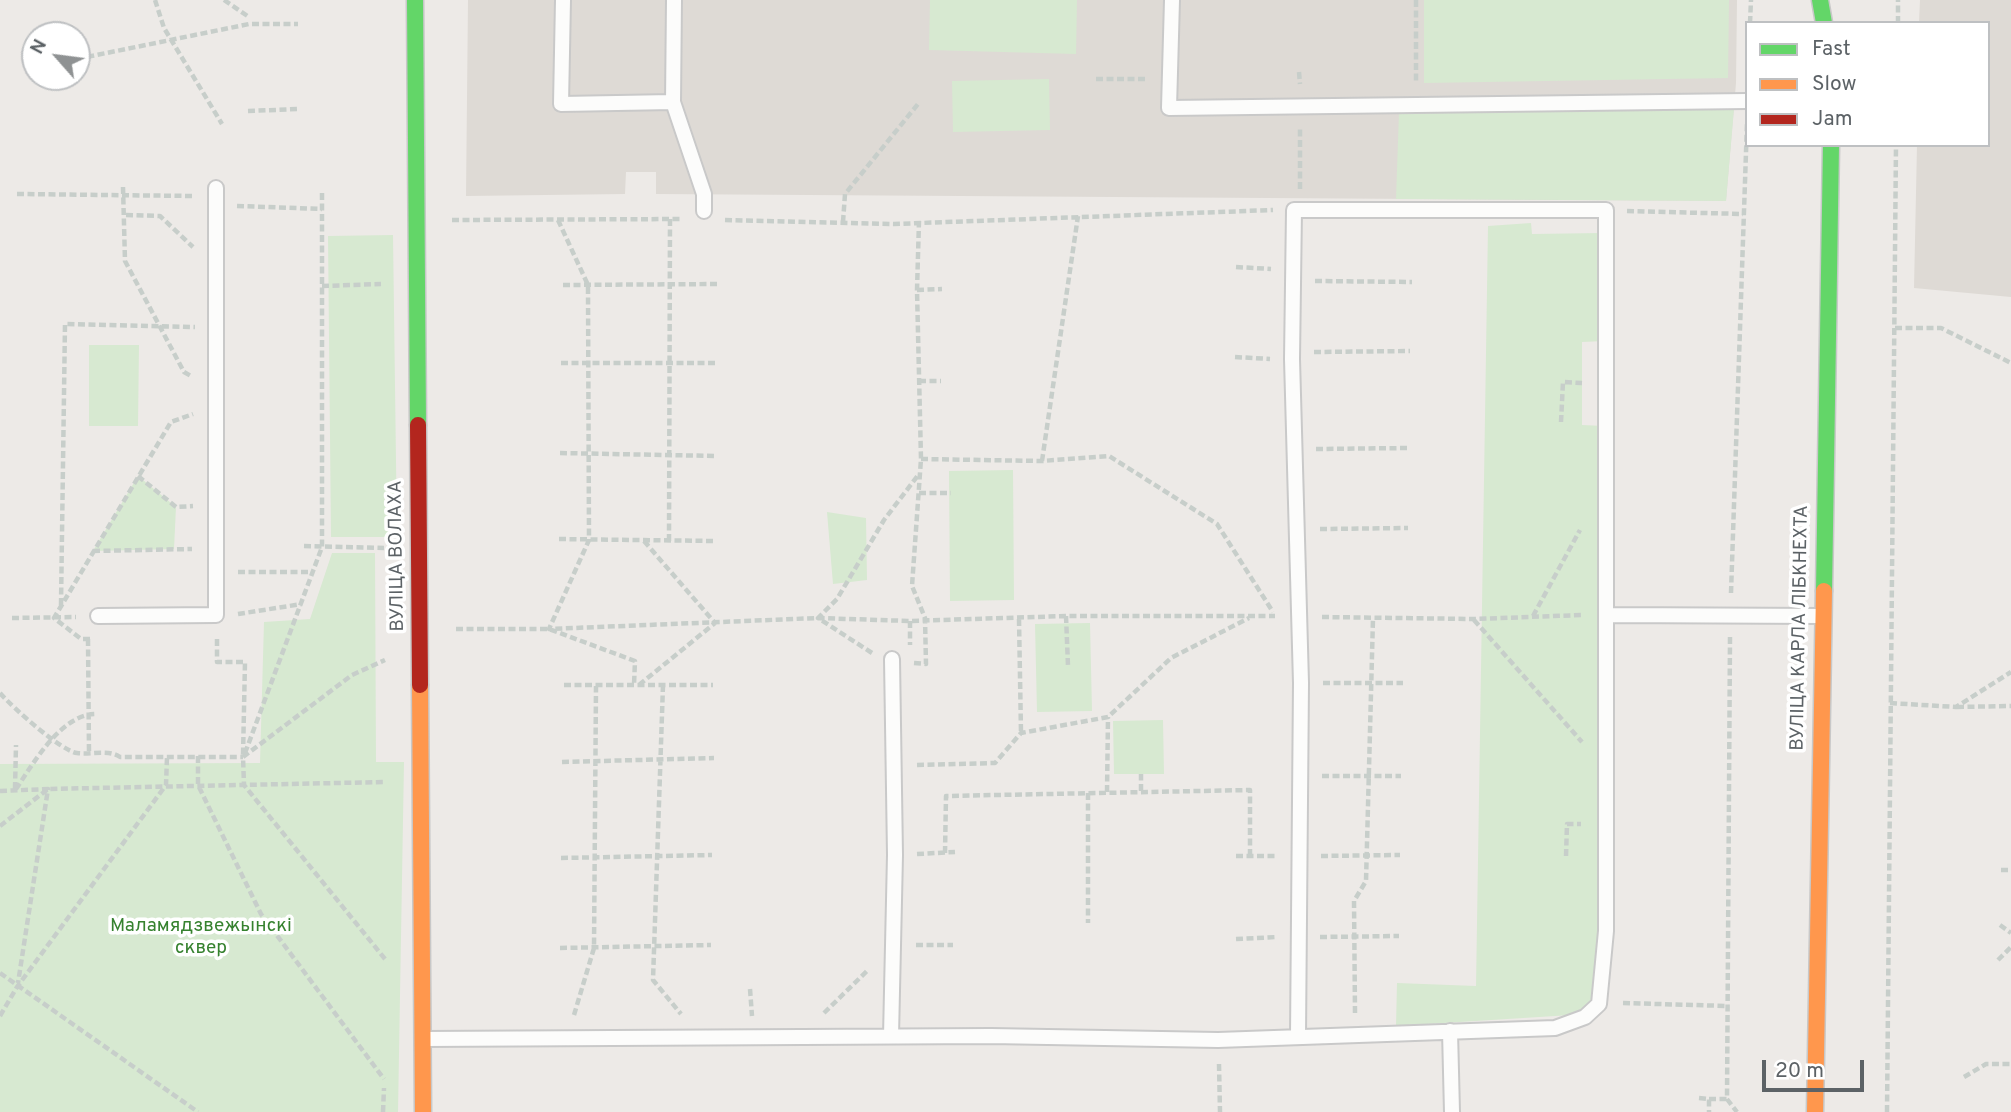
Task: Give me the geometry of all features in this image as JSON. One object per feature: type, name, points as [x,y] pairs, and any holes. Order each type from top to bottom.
[{"type":"street","name":"ВУЛІЦА ВОЛАХА","points":[[415,0],[423,1112]]},
{"type":"street","points":[[1820,0],[1824,21]]},
{"type":"street","name":"ВУЛІЦА КАРЛА ЛІБКНЕХТА","points":[[1815,1112],[1831,147]]},
{"type":"lane","points":[[563,0],[561,104],[673,102]]},
{"type":"lane","points":[[674,0],[673,102],[704,194],[704,211]]},
{"type":"lane","points":[[1172,0],[1169,108],[1745,100]]},
{"type":"lane","points":[[97,616],[216,615],[216,196]]},
{"type":"lane","points":[[423,1039],[891,1036],[1218,1040],[1298,1035],[1555,1028],[1585,1017],[1599,1004],[1606,931],[1606,210],[1294,210],[1292,352],[1297,617],[1301,683],[1298,1035]]},
{"type":"lane","points":[[1608,615],[1822,616]]},
{"type":"lane","points":[[891,1036],[895,855],[892,659]]},
{"type":"lane","points":[[1450,1031],[1452,1112]]},
{"type":"path","points":[[155,0],[164,28],[222,124]]},
{"type":"path","points":[[224,0],[249,17]]},
{"type":"path","points":[[1416,0],[1416,106]]},
{"type":"path","points":[[1750,21],[1751,0]]},
{"type":"path","points":[[1898,0],[1898,21]]},
{"type":"path","points":[[91,55],[249,24],[298,24]]},
{"type":"path","points":[[1096,79],[1152,79]]},
{"type":"path","points":[[843,222],[845,194],[918,104]]},
{"type":"path","points":[[248,111],[298,109]]},
{"type":"path","points":[[1737,1112],[1727,1099],[1730,614],[1746,147]]},
{"type":"path","points":[[1887,1112],[1891,924],[1890,703],[1896,147]]},
{"type":"path","points":[[123,187],[126,215],[125,261],[184,372]]},
{"type":"path","points":[[243,757],[322,547],[322,190]]},
{"type":"path","points":[[17,194],[216,196],[322,208]]},
{"type":"path","points":[[723,220],[919,221],[1294,210]]},
{"type":"path","points":[[1606,210],[1743,214]]},
{"type":"path","points":[[126,215],[160,215],[216,268]]},
{"type":"path","points":[[1042,461],[1078,216]]},
{"type":"path","points":[[669,541],[670,219]]},
{"type":"path","points":[[451,220],[683,219]]},
{"type":"path","points":[[549,629],[589,540],[588,285],[558,220]]},
{"type":"path","points":[[910,663],[926,664],[925,618],[912,586],[921,459],[917,289],[919,221]]},
{"type":"path","points":[[1236,267],[1256,268]]},
{"type":"path","points":[[1293,280],[1412,282]]},
{"type":"path","points":[[322,286],[393,284]]},
{"type":"path","points":[[562,285],[719,284]]},
{"type":"path","points":[[917,289],[942,289]]},
{"type":"path","points":[[61,606],[65,324],[185,326]]},
{"type":"path","points":[[1895,328],[1941,328],[2011,363]]},
{"type":"path","points":[[1292,352],[1410,351]]},
{"type":"path","points":[[1235,357],[1255,358]]},
{"type":"path","points":[[561,363],[718,363]]},
{"type":"path","points":[[919,381],[941,381]]},
{"type":"path","points":[[1561,422],[1563,382],[1585,383]]},
{"type":"path","points":[[54,618],[171,422],[186,416]]},
{"type":"path","points":[[1294,449],[1409,448]]},
{"type":"path","points":[[560,453],[716,456]]},
{"type":"path","points":[[921,459],[1042,461],[1109,456],[1217,524],[1276,616]]},
{"type":"path","points":[[818,618],[837,599],[884,520],[920,473]]},
{"type":"path","points":[[138,476],[176,507],[217,506]]},
{"type":"path","points":[[919,493],[951,493]]},
{"type":"path","points":[[1533,616],[1585,521]]},
{"type":"path","points":[[1295,529],[1408,528]]},
{"type":"path","points":[[559,539],[715,541]]},
{"type":"path","points":[[644,541],[715,623]]},
{"type":"path","points":[[304,546],[388,548]]},
{"type":"path","points":[[93,551],[217,548]]},
{"type":"path","points":[[230,572],[313,572]]},
{"type":"path","points":[[216,615],[242,614],[302,603]]},
{"type":"path","points":[[444,629],[549,629],[818,618],[910,621],[925,618],[1019,619],[1066,616],[1474,619],[1589,615]]},
{"type":"path","points":[[12,618],[97,616]]},
{"type":"path","points":[[1066,616],[1068,666]]},
{"type":"path","points":[[893,766],[995,763],[1021,733],[1108,717],[1171,658],[1250,617]]},
{"type":"path","points":[[818,618],[870,652],[892,659]]},
{"type":"path","points":[[1355,1034],[1354,901],[1366,881],[1373,618]]},
{"type":"path","points":[[1019,619],[1021,733]]},
{"type":"path","points":[[1474,619],[1582,742]]},
{"type":"path","points":[[637,685],[715,623]]},
{"type":"path","points":[[549,629],[635,661],[637,685]]},
{"type":"path","points":[[89,639],[89,753]]},
{"type":"path","points":[[0,693],[15,710],[74,754],[243,757],[352,675],[384,661]]},
{"type":"path","points":[[217,662],[245,662],[244,785],[385,959]]},
{"type":"path","points":[[1956,707],[2011,672]]},
{"type":"path","points":[[1301,683],[1403,683]]},
{"type":"path","points":[[564,685],[713,685]]},
{"type":"path","points":[[663,685],[653,980],[686,1019]]},
{"type":"path","points":[[572,1022],[594,948],[596,686]]},
{"type":"path","points":[[1890,703],[1956,707],[2011,706]]},
{"type":"path","points":[[15,790],[52,737],[89,714],[96,714]]},
{"type":"path","points":[[1107,792],[1108,717]]},
{"type":"path","points":[[15,790],[16,745]]},
{"type":"path","points":[[198,756],[198,785],[261,914],[384,1079],[383,1112]]},
{"type":"path","points":[[0,1016],[17,987],[166,785],[167,757]]},
{"type":"path","points":[[562,762],[714,758]]},
{"type":"path","points":[[1140,791],[1141,774]]},
{"type":"path","points":[[1300,776],[1401,776]]},
{"type":"path","points":[[0,791],[389,781]]},
{"type":"path","points":[[0,826],[48,789]]},
{"type":"path","points":[[17,987],[48,789]]},
{"type":"path","points":[[945,852],[946,796],[1250,790],[1250,856]]},
{"type":"path","points":[[1088,793],[1088,923]]},
{"type":"path","points":[[1566,856],[1567,824],[1577,824]]},
{"type":"path","points":[[895,855],[954,852]]},
{"type":"path","points":[[561,858],[712,855]]},
{"type":"path","points":[[1299,855],[1400,855]]},
{"type":"path","points":[[1236,856],[1266,856]]},
{"type":"path","points":[[2001,870],[2011,870]]},
{"type":"path","points":[[2000,925],[2011,933]]},
{"type":"path","points":[[1298,937],[1399,936]]},
{"type":"path","points":[[1236,939],[1265,938]]},
{"type":"path","points":[[560,948],[711,945]]},
{"type":"path","points":[[810,1037],[815,1022],[894,945],[953,945]]},
{"type":"path","points":[[1998,960],[2011,947]]},
{"type":"path","points":[[0,973],[198,1112]]},
{"type":"path","points":[[1599,1004],[1728,1006]]},
{"type":"path","points":[[740,1020],[753,1021]]},
{"type":"path","points":[[1218,1040],[1220,1112]]},
{"type":"path","points":[[1964,1077],[1986,1065],[2011,1064]]},
{"type":"path","points":[[1699,1098],[1727,1099]]},
{"type":"path","points":[[1709,1099],[1709,1112]]},
{"type":"shaded area","points":[[468,0],[1737,0],[1736,83],[1726,201],[656,194],[656,172],[626,172],[625,194],[466,196]]},
{"type":"shaded area","points":[[1920,0],[2011,0],[2011,297],[1914,288],[1917,147],[1990,147],[1990,21],[1919,21]]},
{"type":"green space","points":[[930,0],[1077,0],[1076,54],[929,50]]},
{"type":"green space","points":[[1424,0],[1729,0],[1728,78],[1424,83]]},
{"type":"green space","points":[[1049,79],[1050,130],[953,132],[952,81]]},
{"type":"green space","points":[[1734,109],[1726,201],[1396,199],[1399,112]]},
{"type":"green space","points":[[1531,223],[1532,234],[1602,233],[1604,341],[1582,342],[1582,425],[1604,426],[1604,928],[1594,993],[1586,1009],[1571,1015],[1396,1026],[1397,983],[1476,986],[1488,226]]},
{"type":"green space","points":[[393,235],[397,537],[331,537],[328,236]]},
{"type":"green space","points":[[89,345],[139,345],[138,426],[89,426]]},
{"type":"green space","points":[[1013,470],[1014,600],[950,601],[949,471]]},
{"type":"green space","points":[[138,476],[176,507],[174,549],[93,551]]},
{"type":"green space","points":[[827,512],[866,518],[867,580],[833,584]]},
{"type":"green space","name":"Маламядзвежынскі сквер","points":[[332,553],[375,553],[376,762],[404,762],[398,1112],[0,1112],[0,764],[260,763],[264,622],[310,619]]},
{"type":"green space","points":[[1090,623],[1092,711],[1037,712],[1035,624]]},
{"type":"green space","points":[[1163,720],[1164,774],[1114,774],[1113,721]]},
{"type":"traffic: fast","points":[[415,0],[418,425]]},
{"type":"traffic: fast","points":[[1820,0],[1824,21]]},
{"type":"traffic: fast","points":[[1824,591],[1831,147]]},
{"type":"traffic: slow","points":[[1815,1112],[1824,591]]},
{"type":"traffic: slow","points":[[420,685],[423,1112]]},
{"type":"traffic: jam","points":[[418,425],[420,685]]}]
